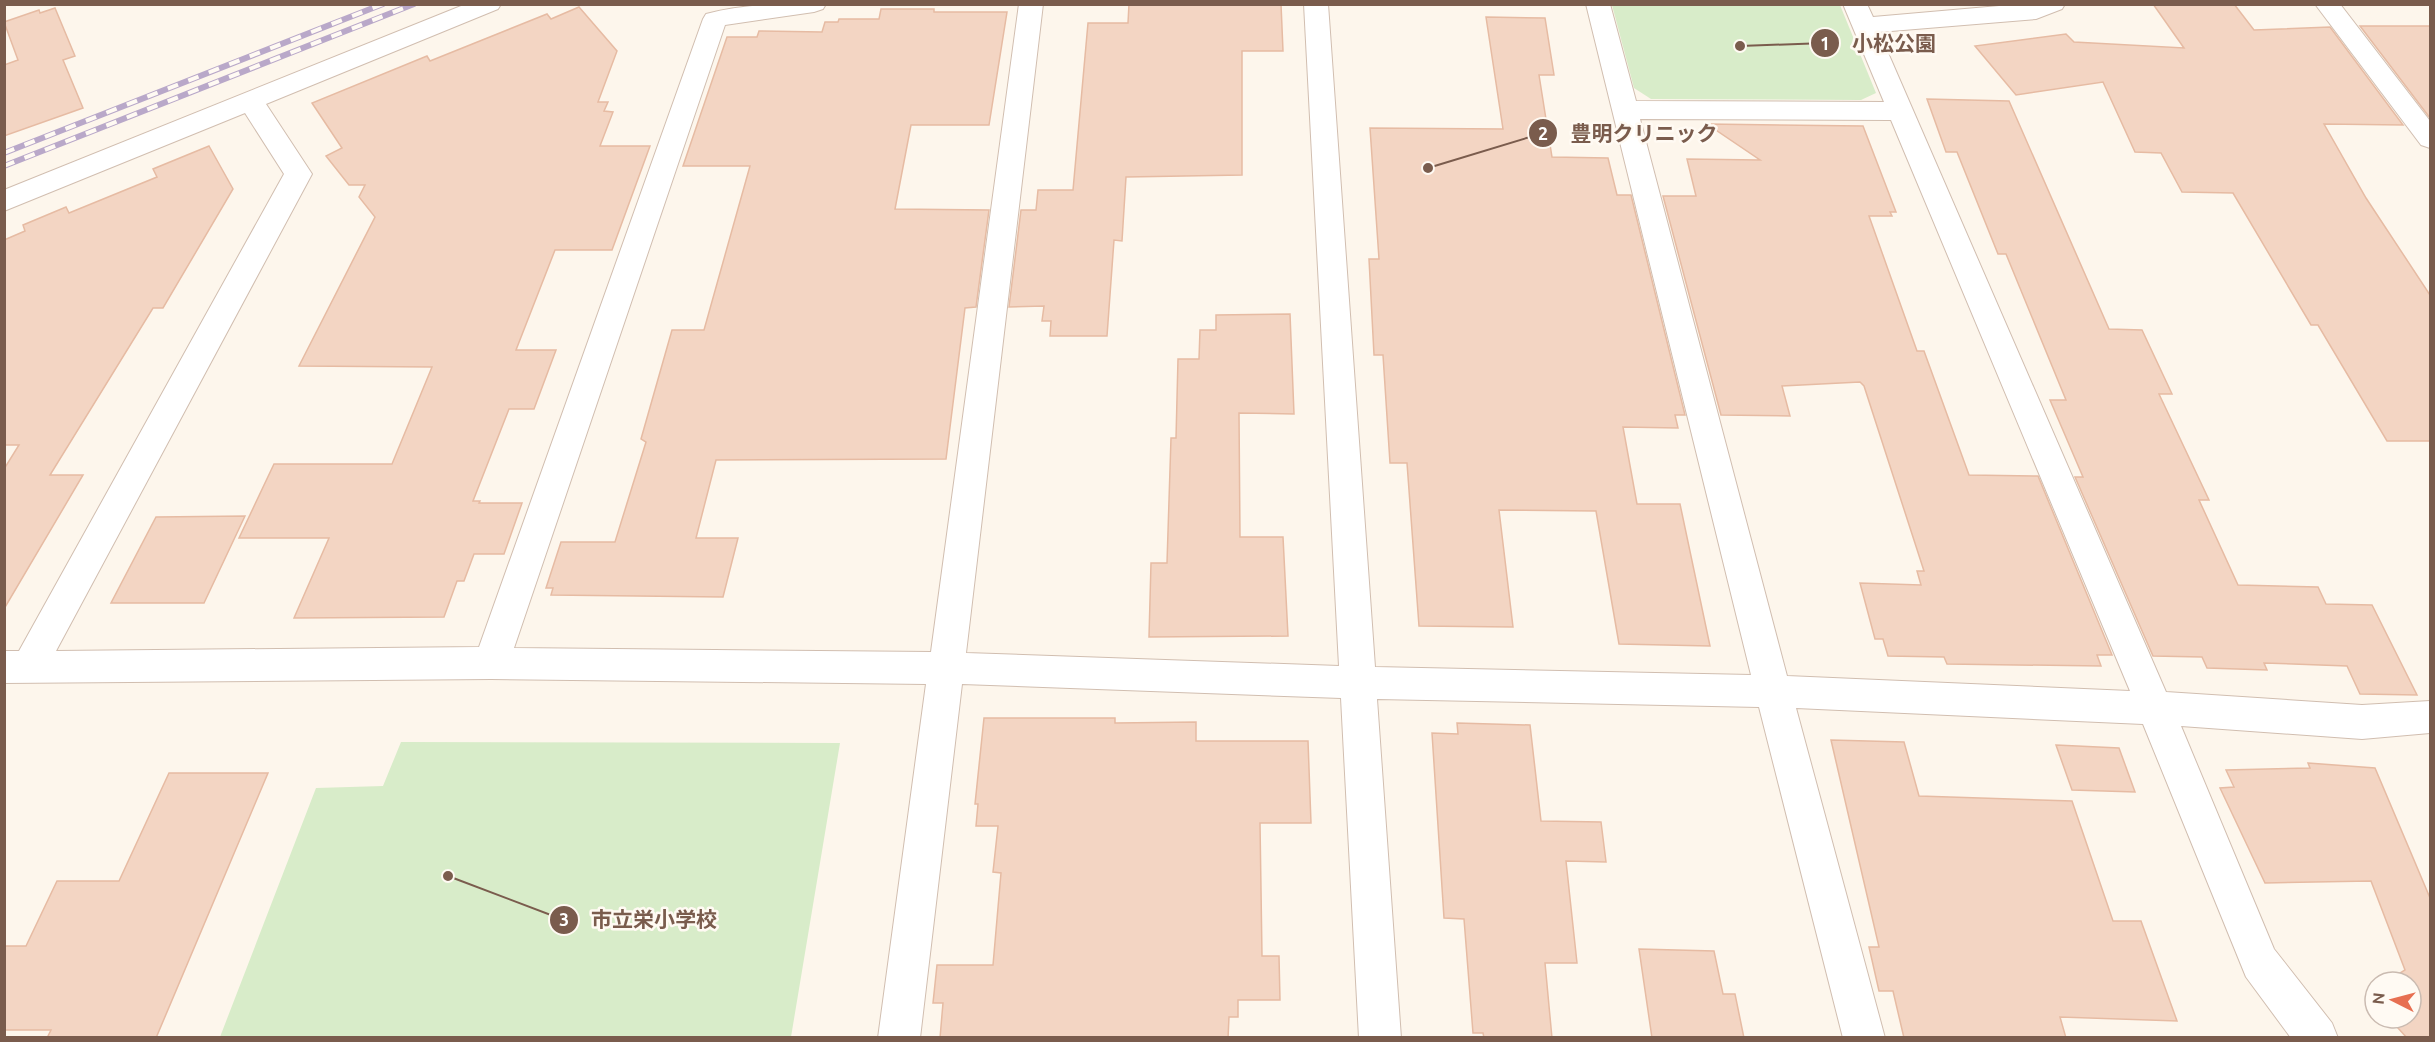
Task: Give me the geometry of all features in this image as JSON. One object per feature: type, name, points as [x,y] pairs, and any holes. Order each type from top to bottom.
[{"type":"street","points":[[4,201],[489,4]]},
{"type":"street","points":[[491,663],[707,12],[814,4]]},
{"type":"street","points":[[898,1038],[1031,4]]},
{"type":"street","points":[[1316,4],[1380,1038]]},
{"type":"street","points":[[1598,4],[1772,692],[1864,1038]]},
{"type":"street","points":[[2053,4],[2036,11],[1860,15],[2155,708],[2260,963],[2317,1038]]},
{"type":"street","points":[[2326,4],[2430,137]]},
{"type":"street","points":[[17,667],[298,174],[251,102]]},
{"type":"street","points":[[1624,110],[1902,111]]},
{"type":"street","points":[[17,667],[491,663],[945,668],[1357,682],[1772,692],[2155,708],[2362,722],[2430,717]]},
{"type":"green space","points":[[1612,5],[1840,5],[1876,93],[1861,100],[1651,99],[1634,88]]},
{"type":"green space","points":[[401,742],[840,743],[791,1037],[220,1037],[316,788],[383,786]]},
{"type":"building","points":[[1129,4],[1281,4],[1283,51],[1242,51],[1242,175],[1126,177],[1122,241],[1114,240],[1107,336],[1050,336],[1051,321],[1042,321],[1044,306],[1009,307],[1021,210],[1036,210],[1038,190],[1073,190],[1088,23],[1128,23]]},
{"type":"building","points":[[2153,4],[2234,4],[2254,30],[2330,27],[2403,125],[2324,124],[2366,198],[2430,295],[2430,441],[2387,441],[2318,325],[2311,325],[2233,193],[2182,192],[2161,153],[2135,152],[2103,82],[2016,95],[1975,46],[2066,34],[2074,42],[2184,48]]},
{"type":"building","points":[[579,7],[617,51],[598,102],[608,102],[604,111],[613,112],[600,146],[650,146],[612,250],[555,250],[516,350],[556,350],[534,409],[509,409],[473,501],[522,503],[504,554],[474,554],[464,581],[457,581],[444,617],[294,618],[329,538],[239,538],[274,464],[392,464],[432,367],[299,366],[375,217],[359,197],[365,185],[349,185],[326,156],[342,148],[312,103],[427,56],[430,61],[547,14],[551,19]]},
{"type":"building","points":[[55,8],[75,56],[63,60],[83,108],[4,136],[4,65],[18,60],[4,22],[39,10],[40,13]]},
{"type":"building","points":[[881,9],[1007,12],[989,125],[911,125],[895,209],[989,210],[976,307],[965,308],[946,459],[716,460],[696,538],[738,538],[723,597],[551,595],[553,588],[546,588],[561,542],[615,542],[646,442],[641,439],[672,330],[704,330],[750,166],[683,166],[727,37],[757,37],[759,31],[822,32],[825,22],[838,22],[839,19],[879,19]]},
{"type":"building","points":[[1486,17],[1545,18],[1554,75],[1539,75],[1552,157],[1608,158],[1617,195],[1631,195],[1685,415],[1675,415],[1678,428],[1623,427],[1637,504],[1680,504],[1710,646],[1619,644],[1596,511],[1499,510],[1513,627],[1419,626],[1407,463],[1390,463],[1383,355],[1374,355],[1369,259],[1379,259],[1370,128],[1503,129]]},
{"type":"building","points":[[2360,26],[2430,26],[2430,118]]},
{"type":"building","points":[[1927,99],[2009,101],[2109,329],[2142,330],[2172,394],[2159,394],[2209,500],[2199,500],[2238,585],[2318,587],[2326,604],[2372,605],[2417,695],[2360,694],[2347,666],[2264,663],[2267,670],[2207,668],[2202,657],[2153,656],[2075,477],[2083,477],[2050,400],[2066,400],[2006,254],[1998,254],[1957,152],[1946,152]]},
{"type":"building","points":[[1707,124],[1863,126],[1896,212],[1890,212],[1892,216],[1869,216],[1917,351],[1924,351],[1969,475],[2038,476],[2112,655],[2097,655],[2101,666],[1947,664],[1944,657],[1888,656],[1883,639],[1875,639],[1860,583],[1921,585],[1917,571],[1924,571],[1864,386],[1860,382],[1782,386],[1790,416],[1721,415],[1663,196],[1696,196],[1687,159],[1760,160]]},
{"type":"building","points":[[209,146],[233,189],[163,308],[153,308],[50,475],[83,475],[4,609],[4,469],[19,445],[4,445],[4,240],[25,231],[23,225],[66,207],[69,213],[157,177],[153,169]]},
{"type":"building","points":[[1290,314],[1294,414],[1239,413],[1240,537],[1283,537],[1288,636],[1149,637],[1151,563],[1167,563],[1171,438],[1176,438],[1178,359],[1199,359],[1200,330],[1216,330],[1216,315]]},
{"type":"building","points":[[245,516],[204,603],[111,603],[156,517]]},
{"type":"building","points":[[984,718],[1115,718],[1115,723],[1196,722],[1196,741],[1308,741],[1311,823],[1260,823],[1262,956],[1279,956],[1280,1000],[1238,1000],[1238,1017],[1229,1017],[1228,1038],[940,1038],[943,1003],[933,1003],[937,965],[993,965],[1001,873],[993,872],[998,826],[976,826],[978,804],[975,804]]},
{"type":"building","points":[[1457,723],[1530,725],[1541,821],[1601,822],[1606,862],[1566,861],[1577,963],[1545,963],[1552,1038],[1484,1038],[1483,1033],[1473,1033],[1464,919],[1444,918],[1432,733],[1458,734]]},
{"type":"building","points":[[1831,740],[1904,742],[1919,796],[2072,801],[2113,921],[2141,921],[2177,1021],[2060,1017],[2066,1038],[1904,1038],[1893,991],[1879,991],[1869,947],[1879,947]]},
{"type":"building","points":[[2056,745],[2119,748],[2135,792],[2072,790]]},
{"type":"building","points":[[2308,763],[2375,768],[2430,898],[2430,1038],[2407,1038],[2400,1030],[2423,1030],[2423,970],[2405,970],[2371,881],[2265,883],[2220,788],[2234,787],[2226,770],[2310,768]]},
{"type":"building","points":[[169,773],[268,773],[156,1038],[47,1038],[51,1030],[4,1030],[4,946],[26,946],[57,881],[119,881]]},
{"type":"building","points":[[1639,949],[1714,951],[1723,994],[1735,994],[1744,1038],[1652,1038]]},
{"type":"railway","points":[[4,153],[383,4]]},
{"type":"railway","points":[[4,166],[414,4]]},
{"type":"place","name":"小松公園","points":[[1740,46]]},
{"type":"place","name":"豊明クリニック","points":[[1428,168]]},
{"type":"place","name":"市立栄小学校","points":[[448,876]]}]
